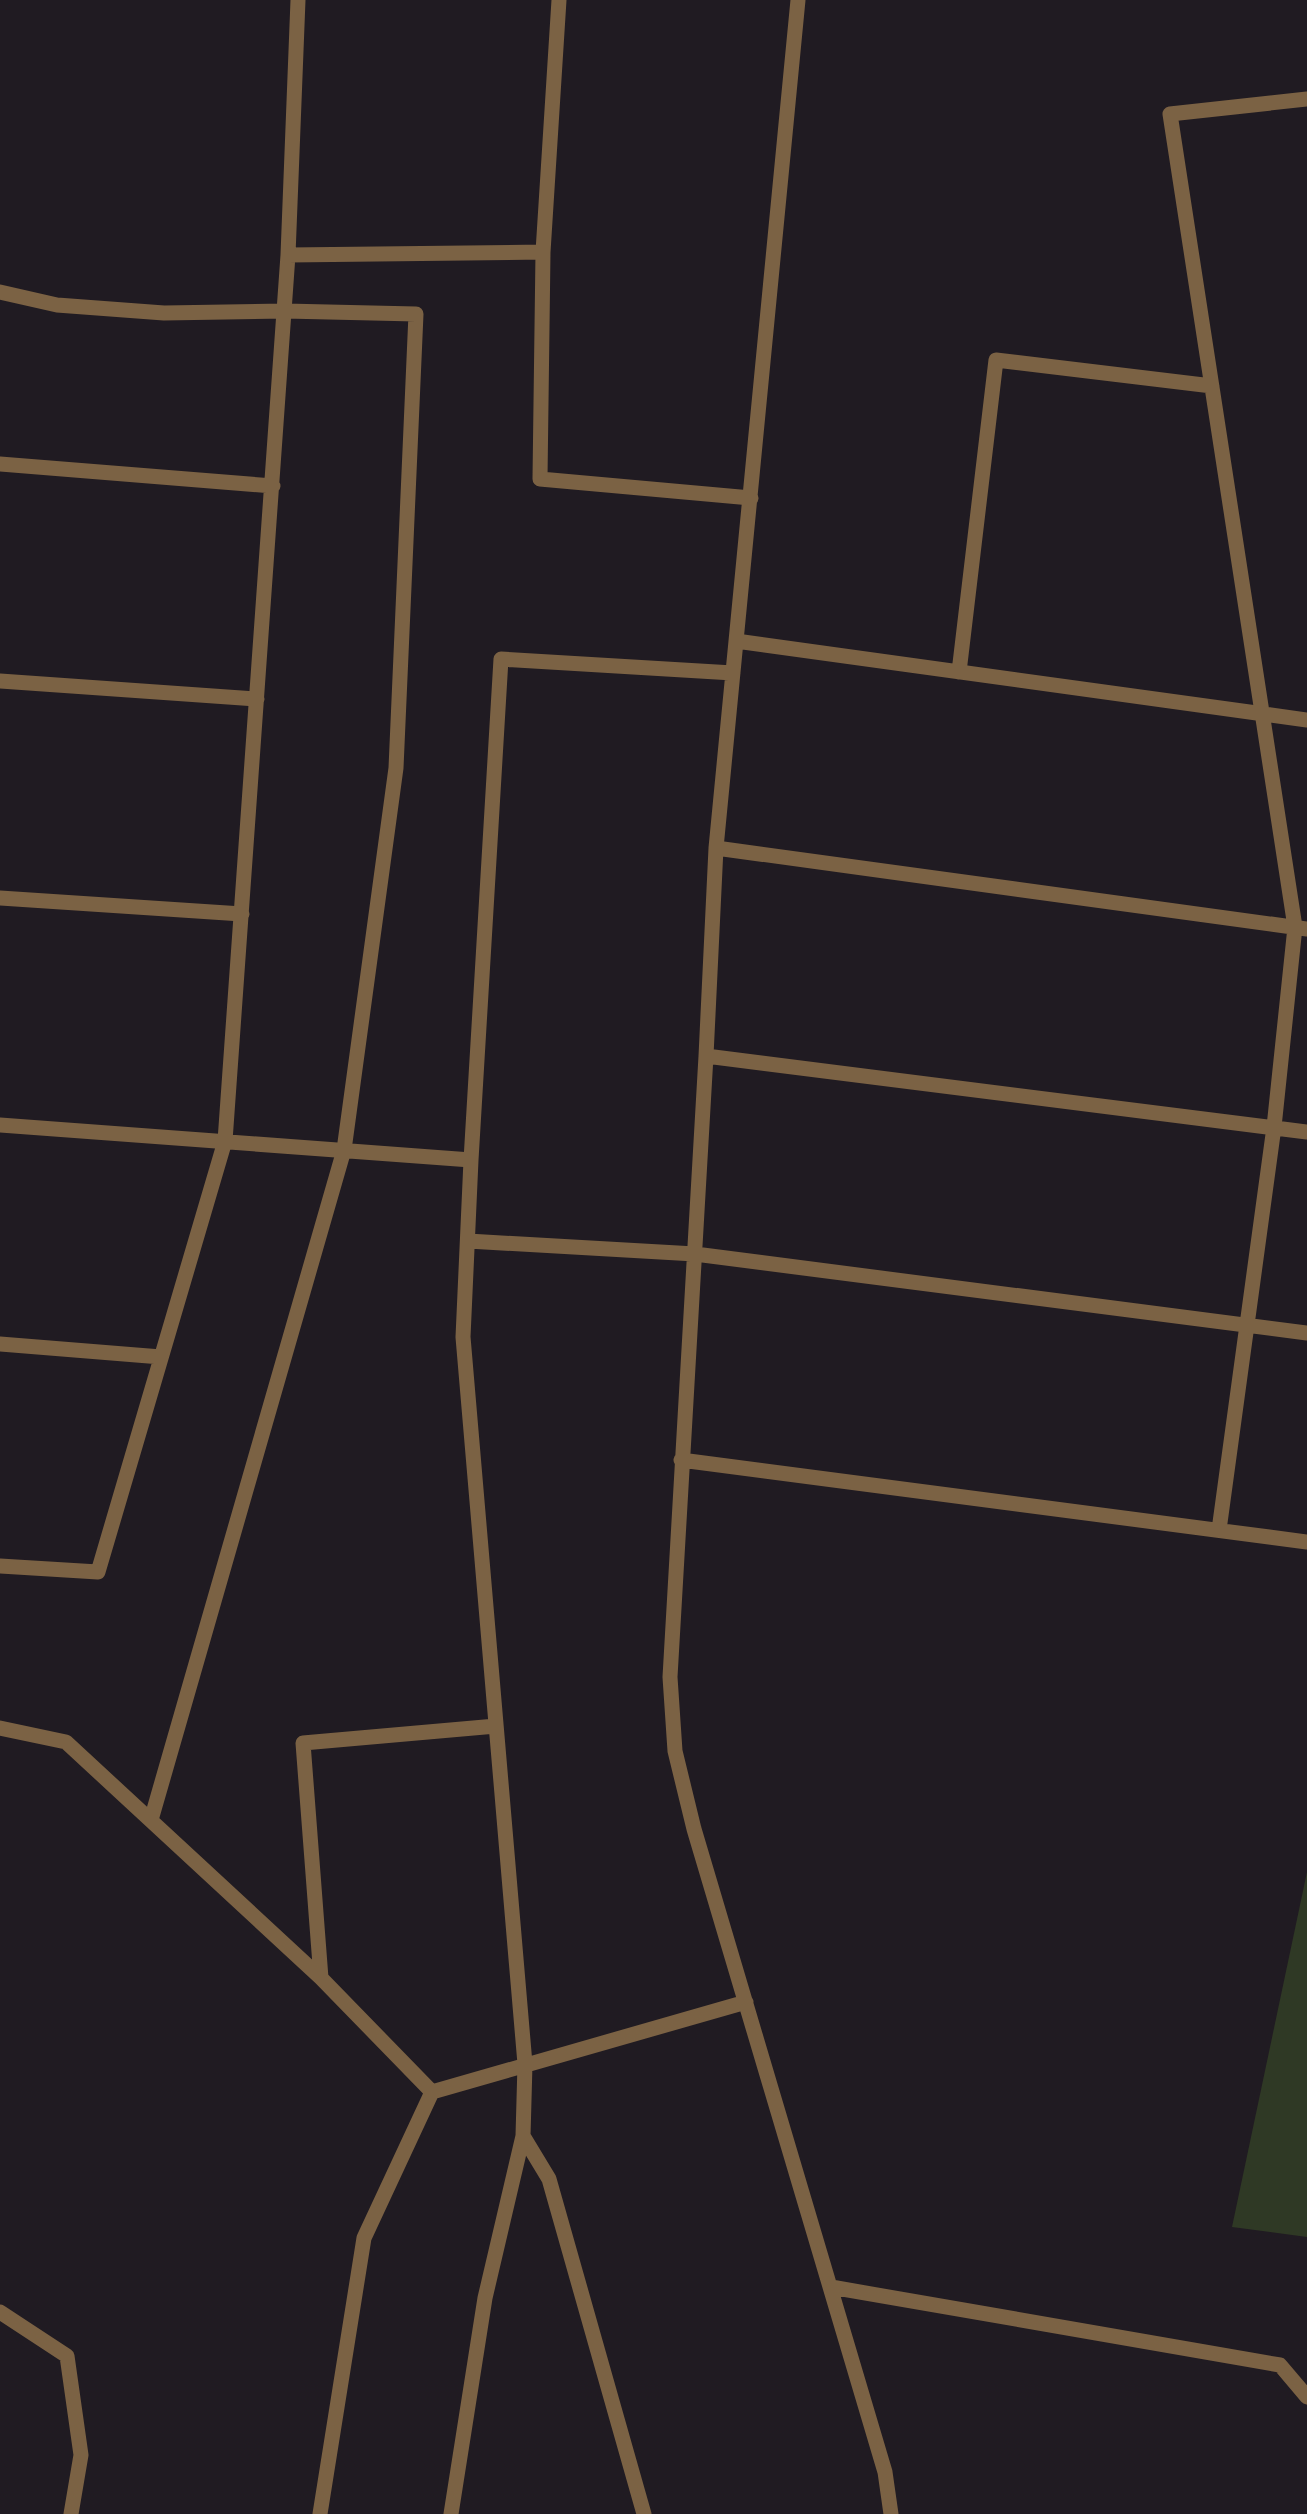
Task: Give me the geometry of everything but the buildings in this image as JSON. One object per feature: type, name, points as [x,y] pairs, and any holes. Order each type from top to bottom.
[{"type":"street","points":[[0,1566],[98,1572],[225,1141],[285,311],[298,0]]},
{"type":"street","points":[[559,0],[543,252],[540,479],[751,498]]},
{"type":"street","points":[[798,0],[716,848],[670,1677],[675,1751],[694,1829],[885,2472],[891,2514]]},
{"type":"street","points":[[1220,1530],[1301,928],[1263,714],[1170,114],[1307,99]]},
{"type":"street","points":[[288,255],[543,252]]},
{"type":"street","points":[[0,292],[57,305],[164,313],[285,311],[416,314],[396,768],[344,1150],[151,1820]]},
{"type":"street","points":[[959,672],[996,360],[1212,386]]},
{"type":"street","points":[[0,464],[273,486]]},
{"type":"street","points":[[736,641],[1307,720]]},
{"type":"street","points":[[451,2514],[485,2298],[523,2136],[525,2064],[464,1337],[471,1160],[501,659],[733,673]]},
{"type":"street","points":[[0,681],[257,699]]},
{"type":"street","points":[[716,848],[1301,928]]},
{"type":"street","points":[[0,898],[242,914]]},
{"type":"street","points":[[706,1056],[1307,1132]]},
{"type":"street","points":[[0,1125],[471,1160]]},
{"type":"street","points":[[468,1241],[695,1254],[1307,1333]]},
{"type":"street","points":[[0,1344],[161,1357]]},
{"type":"street","points":[[681,1460],[1307,1542]]},
{"type":"street","points":[[321,1978],[303,1743],[496,1725]]},
{"type":"street","points":[[0,1728],[66,1742],[321,1978],[432,2092]]},
{"type":"street","points":[[320,2514],[364,2238],[432,2092],[746,2002]]},
{"type":"street","points":[[523,2136],[549,2178],[644,2514]]},
{"type":"street","points":[[831,2287],[1280,2365],[1307,2397]]},
{"type":"street","points":[[0,2312],[67,2356],[81,2455],[71,2514]]},
{"type":"green space","points":[[1307,1872],[1307,2237],[1232,2227]]}]
